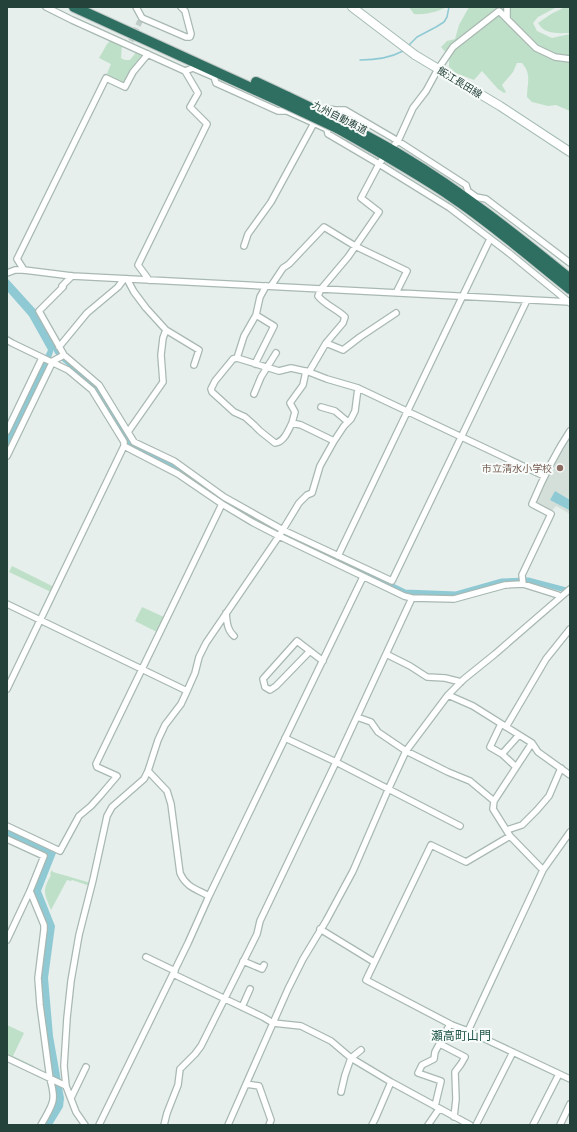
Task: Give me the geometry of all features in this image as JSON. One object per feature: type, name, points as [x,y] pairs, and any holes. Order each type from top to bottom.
[{"type":"highway","name":"九州自動車道","points":[[74,7],[193,57]]},
{"type":"highway","name":"九州自動車道","points":[[89,7],[402,156],[460,194],[506,228],[570,279]]},
{"type":"highway","name":"九州自動車道","points":[[339,125],[456,200],[501,233],[570,289]]},
{"type":"main road","name":"飯江長田線","points":[[352,7],[404,47],[500,106],[570,152]]},
{"type":"street","points":[[46,7],[72,20],[130,43],[148,54],[185,71],[198,93],[190,107],[207,124],[138,265],[149,280]]},
{"type":"street","points":[[136,7],[141,20],[186,37],[190,37],[191,34],[185,11],[180,7]]},
{"type":"street","points":[[186,16],[189,7]]},
{"type":"street","points":[[507,7],[507,19]]},
{"type":"street","points":[[396,142],[413,108],[426,91],[438,69],[453,47],[501,9],[507,19],[536,48],[554,57],[570,59]]},
{"type":"street","points":[[24,270],[18,260],[106,78],[125,88],[132,72],[148,54]]},
{"type":"street","points":[[185,71],[193,68],[214,77],[216,83],[278,111],[287,111],[327,129],[328,134],[381,162],[450,208],[490,239],[509,251],[570,302]]},
{"type":"street","points":[[321,126],[329,109],[345,110],[466,185],[468,192],[476,197],[486,199],[570,263]]},
{"type":"street","points":[[244,246],[248,234],[271,202],[314,123]]},
{"type":"street","points":[[381,162],[361,198],[379,212],[355,246],[321,289],[318,296],[322,301],[341,313],[345,318],[343,323],[326,343],[307,371],[303,385],[290,403],[295,412],[292,423],[282,440],[275,443],[245,417],[234,412],[212,392],[211,389],[215,381],[230,362],[237,358],[279,370],[292,368],[307,371],[327,379],[358,388],[544,476]]},
{"type":"street","points":[[519,232],[522,226]]},
{"type":"street","points":[[237,358],[244,336],[256,315],[260,297],[283,268],[289,264],[324,227],[355,246],[407,271],[396,293]]},
{"type":"street","points":[[338,556],[490,239]]},
{"type":"street","points":[[7,273],[15,270],[24,270],[72,276],[570,302]]},
{"type":"street","points":[[72,276],[39,311],[64,355],[99,384],[134,442],[174,461],[224,497],[283,530],[392,581],[527,300]]},
{"type":"street","points":[[125,279],[166,330],[198,350],[194,365]]},
{"type":"street","points":[[59,347],[86,314],[118,287],[125,279]]},
{"type":"street","points":[[326,343],[343,350],[396,313]]},
{"type":"street","points":[[256,315],[274,326],[256,364]]},
{"type":"street","points":[[128,432],[163,382],[161,355],[163,338],[166,330]]},
{"type":"street","points":[[7,340],[68,370],[92,390],[124,442],[124,446],[7,689]]},
{"type":"street","points":[[254,394],[257,383],[276,353]]},
{"type":"street","points":[[7,456],[52,363],[64,355]]},
{"type":"street","points":[[7,431],[42,358]]},
{"type":"street","points":[[85,1125],[76,1112],[71,1098],[64,1086],[67,1018],[71,981],[79,935],[94,880],[107,816],[112,807],[144,779],[158,740],[165,725],[181,704],[195,673],[199,657],[206,642],[279,536],[299,503],[312,493],[320,466],[334,440],[355,411],[358,388]]},
{"type":"street","points":[[322,407],[335,411],[348,422]]},
{"type":"street","points":[[292,423],[301,425],[334,440]]},
{"type":"street","points":[[523,584],[522,575],[551,514],[532,504],[556,452],[570,431]]},
{"type":"street","points":[[124,446],[178,474],[222,504],[279,536],[404,596],[412,598],[454,599],[505,585],[523,584],[558,595]]},
{"type":"street","points":[[7,826],[60,852],[79,816],[96,802],[117,776],[97,767],[96,764],[222,504]]},
{"type":"street","points":[[99,1125],[363,577]]},
{"type":"street","points":[[228,1125],[303,959],[353,871],[406,751],[448,695],[461,682],[570,589]]},
{"type":"street","points":[[164,1125],[178,1085],[180,1069],[201,1046],[204,1037],[257,934],[260,920],[336,762],[412,598]]},
{"type":"street","points":[[7,604],[187,691]]},
{"type":"street","points":[[226,613],[229,632],[234,636]]},
{"type":"street","points":[[516,767],[502,754],[490,748],[503,725],[546,659],[570,629]]},
{"type":"street","points":[[310,651],[276,686],[270,690],[265,687],[263,679],[297,641],[310,651],[322,661]]},
{"type":"street","points":[[386,654],[410,666],[427,677],[445,678],[461,682]]},
{"type":"street","points":[[448,695],[473,706],[519,734],[532,743],[538,752],[570,775]]},
{"type":"street","points":[[357,717],[371,722],[378,732],[406,751],[470,781],[494,801]]},
{"type":"street","points":[[502,754],[519,734]]},
{"type":"street","points":[[285,738],[336,762],[460,826]]},
{"type":"street","points":[[532,743],[494,801],[493,809],[510,836],[543,870]]},
{"type":"street","points":[[507,830],[522,825],[545,801],[549,796],[561,768]]},
{"type":"street","points":[[148,771],[169,795],[180,873],[183,881],[189,886],[209,896]]},
{"type":"street","points":[[468,1031],[543,870],[570,832]]},
{"type":"street","points":[[510,836],[466,862],[431,845],[366,980],[450,1024],[570,1079]]},
{"type":"street","points":[[7,839],[44,856],[30,891],[7,940]]},
{"type":"street","points":[[30,891],[44,925],[38,978],[40,1005],[54,1101],[41,1125]]},
{"type":"street","points":[[320,930],[374,962]]},
{"type":"street","points":[[146,958],[273,1023],[301,1026],[331,1041],[351,1058],[437,1108],[470,1125]]},
{"type":"street","points":[[243,961],[262,969],[264,965]]},
{"type":"street","points":[[242,1007],[250,989]]},
{"type":"street","points":[[428,1125],[437,1108],[442,1081],[418,1073],[422,1065],[434,1059],[435,1052],[450,1024]]},
{"type":"street","points":[[440,1044],[465,1057],[455,1072],[456,1118],[460,1125]]},
{"type":"street","points":[[341,1092],[351,1058],[361,1050]]},
{"type":"street","points":[[476,1125],[512,1052]]},
{"type":"street","points":[[7,1058],[64,1086]]},
{"type":"street","points":[[71,1098],[86,1067]]},
{"type":"street","points":[[533,1125],[559,1074]]},
{"type":"street","points":[[372,1125],[391,1082]]},
{"type":"street","points":[[246,1084],[259,1086],[270,1120],[269,1125]]},
{"type":"street","points":[[560,1125],[570,1104]]},
{"type":"shaded area","name":"市立清水小学校","points":[[570,434],[570,514],[556,506],[551,512],[535,504],[557,454]]},
{"type":"green space","points":[[409,7],[447,7],[431,13],[414,14]]},
{"type":"green space","points":[[469,7],[557,7],[538,17],[533,23],[537,31],[552,38],[570,34],[570,111],[556,105],[548,106],[532,102],[527,97],[528,75],[522,63],[517,63],[513,72],[502,85],[506,92],[504,93],[498,89],[482,71],[474,80],[456,73],[449,67],[449,56],[441,47],[447,41],[455,39],[459,25]]},
{"type":"green space","points":[[565,7],[570,7],[570,33],[556,33],[544,30],[538,23],[551,14]]},
{"type":"green space","points":[[111,40],[122,45],[121,58],[125,60],[130,60],[137,51],[145,55],[125,85],[106,76],[111,64],[99,58]]},
{"type":"green space","points":[[12,566],[54,587],[51,592],[9,572]]},
{"type":"green space","points":[[142,607],[164,617],[157,632],[135,621]]},
{"type":"green space","points":[[52,870],[53,872],[91,883],[90,886],[72,880],[67,880],[51,910],[45,889]]},
{"type":"green space","points":[[7,1025],[24,1033],[13,1056],[34,1067],[7,1054]]},
{"type":"water","points":[[7,278],[37,311],[53,340],[50,343],[53,348],[53,352],[7,451],[7,435],[48,350],[29,316],[7,291]]},
{"type":"water","points":[[555,491],[570,500],[569,510],[550,500]]},
{"type":"water","points":[[7,829],[56,853],[41,891],[55,926],[48,978],[53,1036],[64,1098],[63,1107],[52,1125],[44,1125],[55,1106],[56,1100],[42,999],[41,977],[47,926],[33,891],[47,856],[7,837]]},
{"type":"waterway","points":[[407,47],[417,37],[444,22],[447,17],[449,7]]},
{"type":"waterway","points":[[360,60],[382,58],[403,51]]},
{"type":"waterway","points":[[48,337],[59,355],[98,388],[131,444],[176,467],[222,500],[276,529]]},
{"type":"waterway","points":[[312,547],[405,592],[456,594],[502,581],[528,580],[570,591]]},
{"type":"tunnel","points":[[131,41],[140,21]]},
{"type":"place","name":"市立清水小学校","points":[[560,468]]},
{"type":"district","name":"瀬高町山門","points":[[461,1036]]}]
